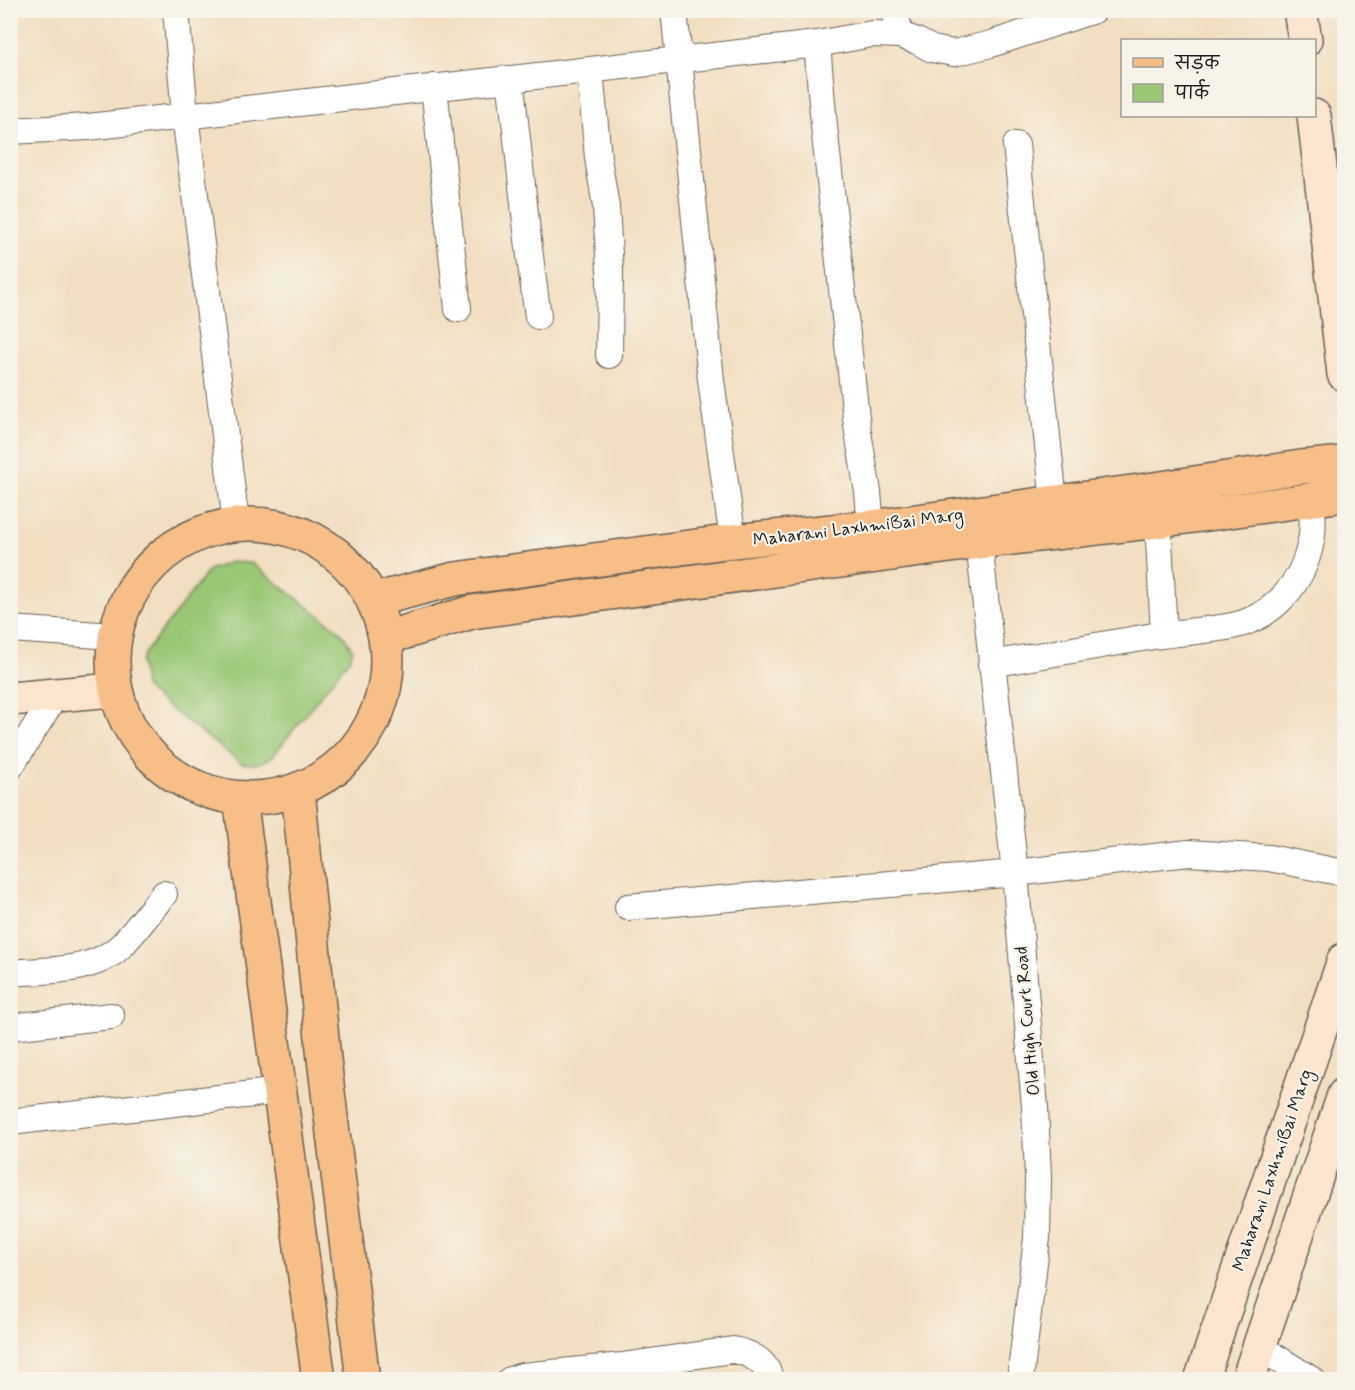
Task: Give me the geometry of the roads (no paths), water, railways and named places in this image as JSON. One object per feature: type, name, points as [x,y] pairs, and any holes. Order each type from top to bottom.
[{"type":"main road","points":[[1300,10],[1305,39]]},
{"type":"main road","points":[[1314,117],[1344,374]]},
{"type":"main road","name":"Maharani LaxhmiBai Marg","points":[[374,600],[455,579],[733,541],[872,527],[1301,467],[1344,463]]},
{"type":"main road","points":[[386,638],[472,612],[980,542],[1158,521],[1344,495]]},
{"type":"main road","points":[[237,523],[278,525],[317,540],[350,566],[374,600],[386,638],[387,676],[377,712],[358,745],[331,771],[298,789],[270,797],[240,798],[195,788],[156,762],[127,725],[113,690],[114,636],[129,594],[156,559],[194,535],[237,523]]},
{"type":"main road","points":[[10,699],[113,690]]},
{"type":"main road","points":[[298,789],[324,1059],[363,1380]]},
{"type":"main road","points":[[240,798],[319,1380]]},
{"type":"main road","name":"Maharani LaxhmiBai Marg","points":[[1201,1380],[1344,960]]},
{"type":"main road","points":[[1248,1380],[1344,1095]]},
{"type":"street","points":[[176,10],[185,115],[237,523]]},
{"type":"street","points":[[674,10],[711,380],[733,541]]},
{"type":"street","points":[[895,10],[900,36]]},
{"type":"street","points":[[10,131],[88,127],[817,44],[872,34],[900,36],[932,49],[954,53],[991,44],[1094,10]]},
{"type":"street","points":[[817,44],[857,426],[872,527]]},
{"type":"street","points":[[590,70],[598,158],[606,207],[610,271],[609,355]]},
{"type":"street","points":[[510,79],[528,247],[538,316]]},
{"type":"street","points":[[434,87],[458,309]]},
{"type":"street","points":[[1016,145],[1054,502]]},
{"type":"street","points":[[992,664],[1164,634],[1232,626],[1256,619],[1276,604],[1294,585],[1306,563],[1312,539],[1312,500]]},
{"type":"street","points":[[1158,521],[1164,634]]},
{"type":"street","name":"Old High Court Road","points":[[980,542],[1015,873],[1035,1107],[1038,1178],[1037,1238],[1020,1380]]},
{"type":"street","points":[[10,629],[114,636]]},
{"type":"street","points":[[10,767],[55,696]]},
{"type":"street","points":[[628,907],[1015,873],[1189,853],[1269,858],[1344,873]]},
{"type":"street","points":[[10,973],[70,968],[97,961],[121,945],[164,894]]},
{"type":"street","points":[[10,1027],[111,1016]]},
{"type":"street","points":[[10,1122],[280,1091]]},
{"type":"street","points":[[1259,1347],[1312,1380]]},
{"type":"street","points":[[510,1380],[522,1376],[622,1366],[733,1350],[748,1352],[761,1362],[770,1380]]}]
